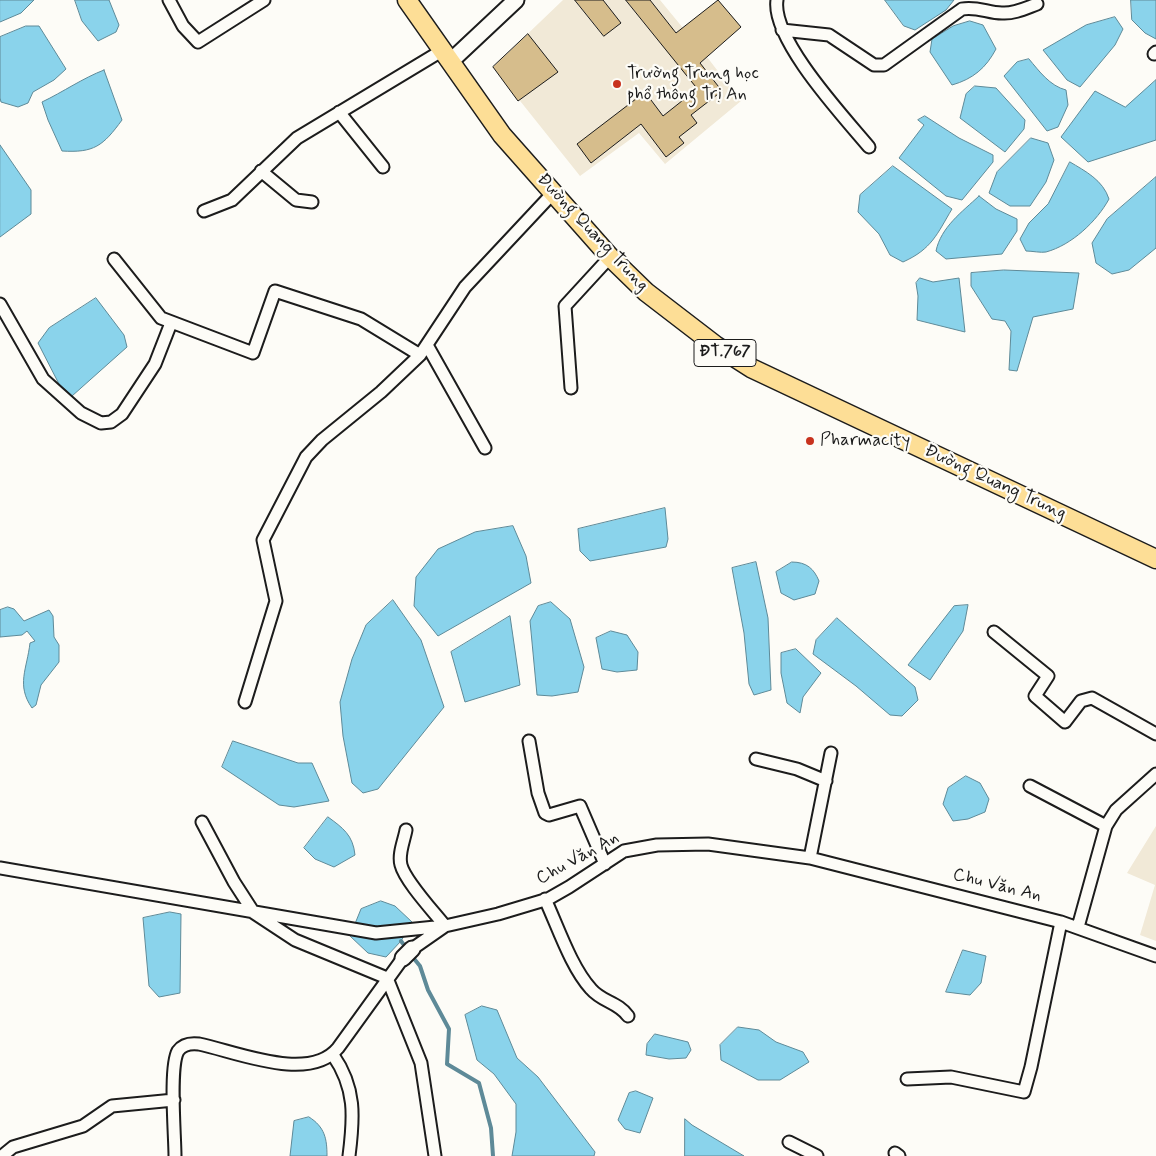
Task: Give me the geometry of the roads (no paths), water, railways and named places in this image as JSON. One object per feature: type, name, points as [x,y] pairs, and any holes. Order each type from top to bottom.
[{"type":"main road","name":"Đường Quang Trung","points":[[407,0],[502,135],[610,257],[646,292],[715,345],[751,368],[1156,559]]},
{"type":"street","points":[[169,0],[183,26],[198,42],[264,0]]},
{"type":"street","points":[[204,211],[232,200],[297,138],[338,112],[447,56],[516,0]]},
{"type":"street","points":[[777,0],[776,6],[782,30],[804,67],[869,147]]},
{"type":"street","points":[[782,30],[829,35],[874,65],[879,66],[884,65],[962,9],[973,7],[1000,13],[1012,13],[1037,4]]},
{"type":"street","points":[[338,112],[383,167]]},
{"type":"street","points":[[261,171],[296,200],[312,202]]},
{"type":"street","points":[[245,702],[276,601],[263,547],[264,535],[306,457],[322,440],[381,392],[420,355],[465,287],[553,193]]},
{"type":"street","points":[[571,388],[565,306],[610,257]]},
{"type":"street","points":[[114,259],[153,311],[171,323],[253,353],[275,291],[361,320],[420,355]]},
{"type":"street","points":[[0,304],[43,379],[81,413],[101,423],[112,422],[122,414],[155,364],[171,323]]},
{"type":"street","points":[[427,345],[485,448]]},
{"type":"street","points":[[994,632],[1048,676],[1035,696],[1065,722],[1080,701],[1092,698],[1156,734]]},
{"type":"street","points":[[529,741],[538,794],[545,813],[549,815],[577,806],[582,809],[605,864]]},
{"type":"street","points":[[810,858],[831,753]]},
{"type":"street","points":[[756,759],[797,769],[826,781]]},
{"type":"street","points":[[1078,927],[1106,826],[1116,810],[1156,774]]},
{"type":"street","points":[[1030,786],[1106,826]]},
{"type":"street","points":[[202,822],[234,882],[254,913],[295,940],[387,978],[420,1063],[435,1156]]},
{"type":"street","points":[[406,830],[401,852],[401,865],[408,878],[445,926]]},
{"type":"street","name":"Chu Văn An","points":[[333,1055],[387,978],[407,953],[445,926],[498,914],[545,899],[570,887],[624,851],[657,845],[708,844],[810,858],[1061,922],[1156,956]]},
{"type":"street","points":[[0,868],[376,934],[445,926]]},
{"type":"street","points":[[545,899],[582,978],[592,990],[622,1007],[628,1016]]},
{"type":"street","points":[[907,1079],[951,1076],[1024,1092],[1032,1067],[1061,922]]},
{"type":"street","points":[[175,1156],[174,1100],[176,1058],[179,1050],[185,1045],[199,1044],[285,1065],[311,1064],[333,1055],[346,1078],[353,1104],[349,1156]]},
{"type":"street","points":[[2,1156],[13,1147],[83,1126],[112,1106],[174,1100]]},
{"type":"street","points":[[789,1142],[817,1156]]},
{"type":"water","points":[[0,0],[34,0],[21,13],[0,22]]},
{"type":"water","points":[[75,0],[109,0],[119,25],[116,32],[98,41],[82,21]]},
{"type":"water","points":[[885,0],[954,0],[946,10],[915,30],[904,26]]},
{"type":"water","points":[[1131,0],[1156,0],[1156,39],[1145,33],[1132,20]]},
{"type":"water","points":[[1115,17],[1123,29],[1115,45],[1080,87],[1067,80],[1043,50],[1086,25]]},
{"type":"water","points":[[970,21],[983,25],[996,49],[988,62],[978,72],[966,80],[952,85],[930,52],[932,39],[953,26]]},
{"type":"water","points":[[26,26],[39,26],[66,69],[54,80],[33,92],[28,103],[18,107],[1,102],[0,37]]},
{"type":"water","points":[[1029,59],[1050,82],[1066,90],[1068,105],[1058,127],[1047,131],[1004,76],[1017,62]]},
{"type":"water","points":[[104,70],[122,120],[109,136],[97,146],[82,151],[62,151],[42,102]]},
{"type":"water","points":[[1156,80],[1156,140],[1088,162],[1061,137],[1095,91],[1125,107]]},
{"type":"water","points":[[975,86],[996,88],[1025,120],[1024,129],[1005,152],[960,118],[966,94]]},
{"type":"water","points":[[925,116],[959,138],[993,155],[993,162],[962,200],[946,196],[899,158],[924,125],[918,120]]},
{"type":"water","points":[[1031,138],[1048,143],[1054,160],[1046,182],[1030,206],[1010,206],[989,193],[997,172]]},
{"type":"water","points":[[0,145],[31,190],[31,214],[0,237]]},
{"type":"water","points":[[1070,162],[1098,181],[1109,199],[1091,224],[1065,244],[1046,252],[1026,251],[1020,239],[1029,223],[1048,204]]},
{"type":"water","points":[[893,166],[952,209],[933,240],[921,252],[903,262],[890,255],[879,234],[858,212],[860,195]]},
{"type":"water","points":[[1156,177],[1156,248],[1129,270],[1112,274],[1096,263],[1092,243],[1107,219]]},
{"type":"water","points":[[979,196],[996,209],[1017,219],[1017,231],[1002,254],[946,259],[936,251],[942,235],[953,220]]},
{"type":"water","points":[[1004,270],[1079,273],[1073,309],[1033,317],[1017,371],[1009,370],[1011,331],[1005,321],[992,319],[971,286],[971,273]]},
{"type":"water","points":[[920,278],[933,282],[959,278],[965,332],[917,320],[918,296],[916,283]]},
{"type":"water","points":[[96,298],[124,335],[127,347],[72,396],[59,384],[38,343],[49,328]]},
{"type":"water","points":[[665,508],[668,539],[666,547],[590,561],[580,551],[578,529]]},
{"type":"water","points":[[513,526],[526,556],[531,583],[438,636],[414,606],[416,577],[438,549],[475,532]]},
{"type":"water","points":[[756,562],[768,618],[771,690],[754,695],[749,684],[744,633],[732,568]]},
{"type":"water","points":[[792,562],[802,563],[815,573],[819,581],[815,594],[794,600],[781,593],[776,572]]},
{"type":"water","points":[[393,600],[421,640],[444,707],[378,789],[363,793],[352,783],[343,736],[340,702],[352,659],[366,625]]},
{"type":"water","points":[[551,602],[570,619],[584,667],[578,692],[552,696],[537,695],[530,621],[538,606]]},
{"type":"water","points":[[968,605],[963,631],[930,680],[908,665],[954,606]]},
{"type":"water","points":[[8,607],[14,609],[24,621],[49,610],[53,616],[54,637],[59,645],[59,662],[41,685],[36,705],[32,708],[27,700],[24,677],[30,643],[35,641],[27,631],[22,635],[0,637],[0,610]]},
{"type":"water","points":[[510,616],[520,685],[465,702],[451,652]]},
{"type":"water","points":[[837,618],[915,687],[918,700],[902,716],[890,715],[856,686],[813,654],[816,640]]},
{"type":"water","points":[[611,631],[627,635],[638,652],[637,670],[617,672],[602,669],[596,638]]},
{"type":"water","points":[[796,649],[821,673],[803,697],[800,713],[787,703],[781,673],[781,653]]},
{"type":"water","points":[[233,741],[298,763],[312,763],[329,801],[294,807],[279,805],[222,767]]},
{"type":"water","points":[[966,776],[980,783],[989,799],[985,812],[968,819],[953,821],[943,804],[948,788]]},
{"type":"water","points":[[328,817],[350,837],[355,855],[334,867],[315,859],[304,848]]},
{"type":"water","points":[[381,901],[395,906],[412,922],[401,941],[386,957],[368,953],[350,936],[361,909]]},
{"type":"water","points":[[170,912],[181,914],[180,993],[159,997],[149,986],[143,918]]},
{"type":"water","points":[[963,950],[986,956],[981,983],[970,995],[946,992]]},
{"type":"water","points":[[482,1006],[497,1010],[517,1058],[538,1077],[595,1152],[594,1156],[512,1156],[516,1132],[516,1104],[494,1074],[477,1060],[465,1015]]},
{"type":"water","points":[[738,1027],[759,1030],[776,1042],[803,1052],[809,1062],[780,1080],[758,1080],[721,1060],[720,1045]]},
{"type":"water","points":[[655,1034],[688,1042],[691,1050],[686,1058],[669,1059],[646,1055],[647,1044]]},
{"type":"water","points":[[636,1091],[653,1098],[640,1133],[625,1129],[618,1120],[629,1093]]},
{"type":"water","points":[[309,1117],[322,1129],[327,1156],[290,1156],[294,1121]]},
{"type":"water","points":[[685,1119],[692,1125],[744,1156],[685,1156]]},
{"type":"waterway","points":[[401,941],[407,949]]},
{"type":"waterway","points":[[411,955],[420,966],[428,990],[449,1029],[447,1064],[479,1083],[491,1128],[493,1156]]},
{"type":"place","name":"Trường Trung học phổ thông Trị An","points":[[617,84]]},
{"type":"place","name":"Pharmacity","points":[[810,441]]}]
